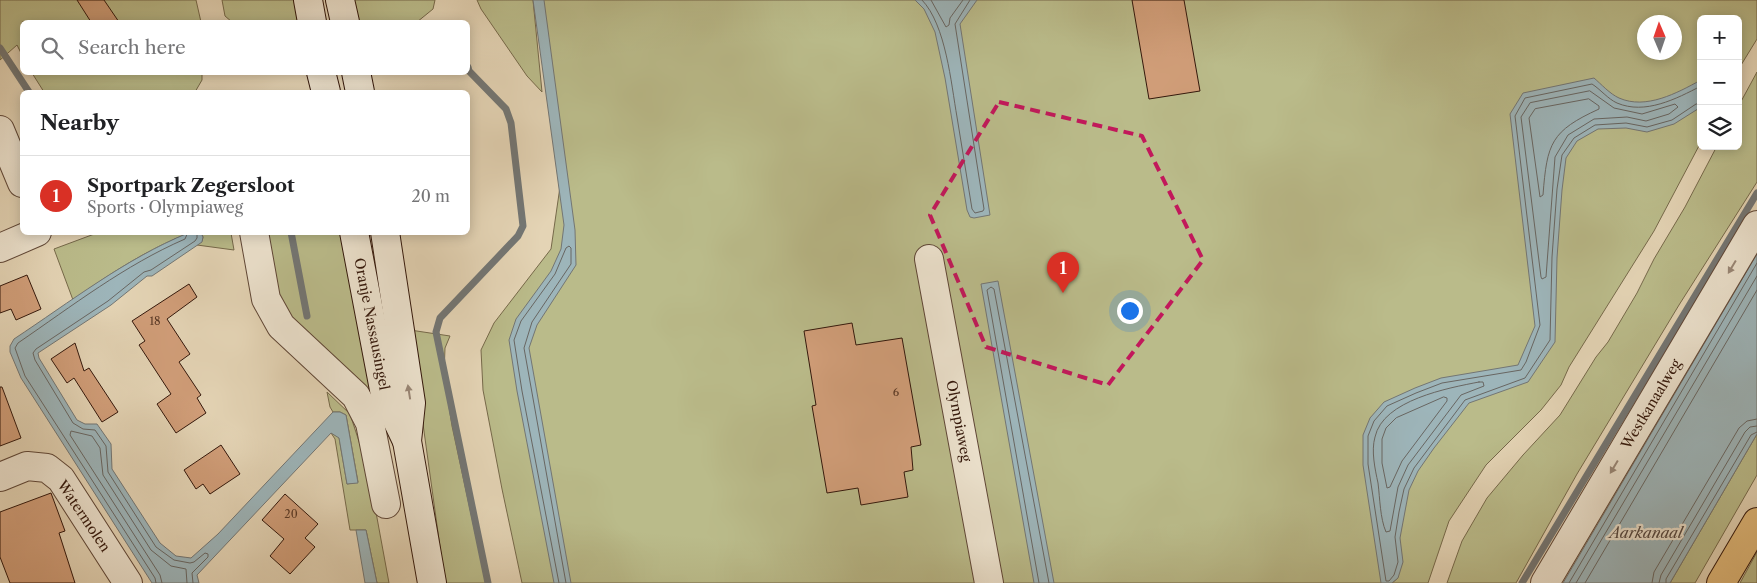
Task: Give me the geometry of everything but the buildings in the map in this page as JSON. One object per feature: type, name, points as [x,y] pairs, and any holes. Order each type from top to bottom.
[{"type":"main road","points":[[1721,583],[1757,522]]},
{"type":"street","points":[[308,0],[312,20]]},
{"type":"street","points":[[340,0],[345,20]]},
{"type":"street","points":[[322,75],[326,90]]},
{"type":"street","points":[[357,75],[360,90]]},
{"type":"street","points":[[0,130],[20,178]]},
{"type":"street","name":"Westkanaalweg","points":[[1545,583],[1757,225]]},
{"type":"street","points":[[0,248],[30,235]]},
{"type":"street","points":[[255,235],[266,299],[281,326],[356,396],[370,423],[386,504]]},
{"type":"street","name":"Oranje Nassausingel","points":[[355,235],[385,395],[407,441],[432,583]]},
{"type":"street","name":"Oranje Nassausingel","points":[[385,235],[411,403],[407,441]]},
{"type":"street","name":"Olympiaweg","points":[[928,259],[989,583]]},
{"type":"street","name":"Watermolen","points":[[0,477],[27,466],[48,468],[61,479],[128,583]]},
{"type":"highlighted area","points":[[999,102],[1142,136],[1203,260],[1108,385],[986,347],[930,215]]},
{"type":"green space","points":[[0,0],[196,0],[201,20],[20,20],[20,51],[17,45],[0,60]]},
{"type":"green space","points":[[222,0],[299,0],[303,20],[230,20],[225,16]]},
{"type":"green space","points":[[337,0],[435,0],[433,9],[419,20],[341,20]]},
{"type":"green space","points":[[477,0],[533,0],[542,92],[527,76],[481,9]]},
{"type":"green space","points":[[536,0],[1757,0],[1757,39],[1742,63],[1742,15],[1697,15],[1697,150],[1654,231],[1569,367],[1561,385],[1541,410],[1486,465],[1449,521],[1428,583],[1392,583],[1398,578],[1390,583],[522,583],[483,390],[481,350],[494,323],[551,249],[563,166]]},
{"type":"green space","points":[[1757,72],[1757,182],[1679,305],[1577,474],[1516,583],[1447,583],[1462,541],[1487,498],[1560,415],[1596,357],[1608,342],[1685,207],[1715,150],[1742,150],[1742,100]]},
{"type":"green space","points":[[33,75],[202,75],[202,80],[196,90],[43,90]]},
{"type":"green space","points":[[92,235],[184,235],[129,263],[73,300],[54,249]]},
{"type":"green space","points":[[202,235],[231,235],[234,250],[197,245],[202,241]]},
{"type":"green space","points":[[265,235],[347,235],[375,397],[345,370],[286,330]]},
{"type":"green space","points":[[410,330],[450,336],[445,348],[444,375],[452,426],[486,583],[445,583]]},
{"type":"green space","points":[[327,392],[350,414],[368,469],[389,583],[377,583],[366,530],[350,530],[335,439],[331,433],[339,437],[347,484],[358,482],[346,415],[340,412],[333,412]]},
{"type":"green space","points":[[1757,434],[1757,475],[1695,583],[1670,583]]},
{"type":"green space","points":[[1757,552],[1757,583],[1740,583]]},
{"type":"water","points":[[533,0],[544,0],[575,230],[576,265],[537,325],[529,348],[571,583],[554,583],[509,340],[516,319],[551,271],[561,249],[564,225]]},
{"type":"water","points":[[915,0],[977,0],[960,24],[990,215],[974,218],[970,217],[967,210],[945,78],[935,32],[924,9]]},
{"type":"water","points":[[1594,78],[1619,98],[1640,102],[1672,95],[1697,82],[1697,110],[1674,124],[1647,132],[1626,128],[1598,129],[1577,141],[1566,158],[1562,190],[1557,258],[1555,342],[1528,382],[1469,403],[1434,448],[1418,471],[1409,490],[1400,538],[1403,562],[1398,578],[1392,583],[1381,583],[1363,465],[1363,435],[1370,418],[1384,402],[1441,378],[1518,365],[1535,326],[1510,114],[1523,93]]},
{"type":"water","points":[[184,235],[202,235],[203,237],[202,242],[152,276],[147,276],[111,305],[38,353],[39,358],[77,420],[85,424],[97,424],[111,444],[112,469],[160,543],[176,556],[191,558],[218,534],[333,412],[340,412],[346,415],[358,483],[347,484],[339,438],[331,433],[197,575],[199,583],[152,583],[21,378],[10,352],[10,346],[14,339],[120,268]]},
{"type":"water","name":"Aarkanaal","points":[[1757,254],[1757,434],[1670,583],[1563,583]]},
{"type":"water","points":[[998,281],[1054,583],[1034,583],[981,284]]},
{"type":"water","points":[[356,530],[366,530],[377,583],[365,583]]},
{"type":"waterway","points":[[0,48],[28,90]]},
{"type":"waterway","points":[[470,72],[506,109],[511,123],[523,226],[518,236],[440,318],[436,332],[488,583]]},
{"type":"waterway","points":[[1522,583],[1757,193]]},
{"type":"waterway","points":[[292,235],[307,316]]},
{"type":"place","name":"Sportpark Zegersloot","points":[[1063,293]]}]
